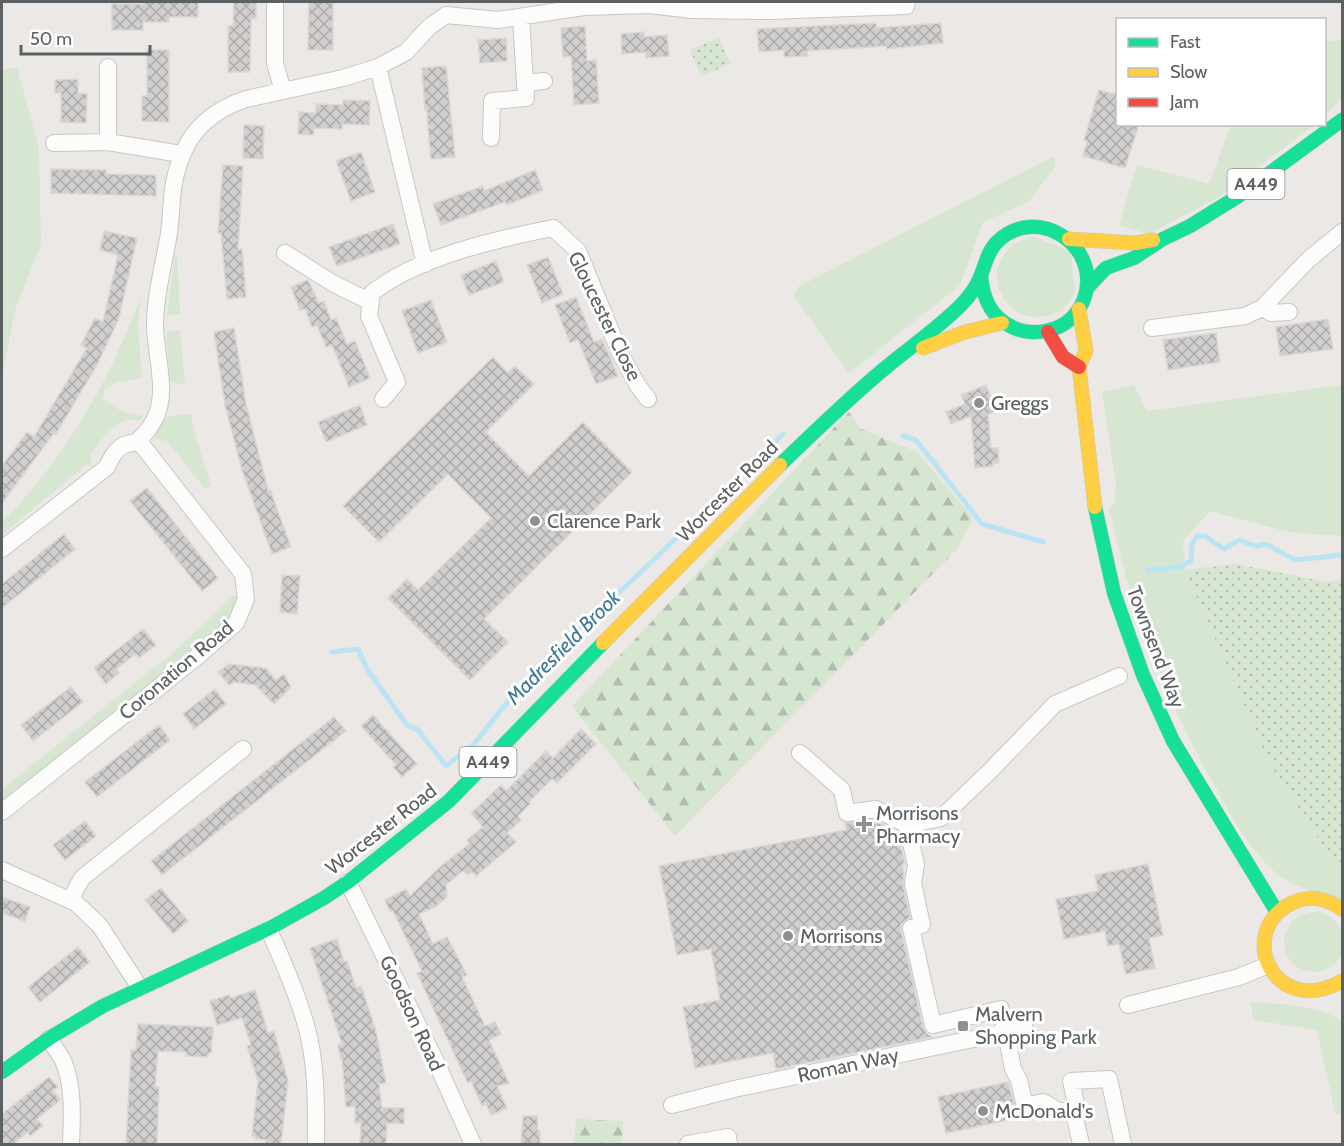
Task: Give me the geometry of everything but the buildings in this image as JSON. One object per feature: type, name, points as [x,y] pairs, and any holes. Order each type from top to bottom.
[{"type":"main road","name":"A449","points":[[1048,332],[1073,318],[1088,287],[1106,268],[1134,258],[1163,238],[1190,226],[1237,198],[1342,120]]},
{"type":"main road","name":"A449","points":[[902,355],[963,303],[981,276],[987,256],[999,241],[1014,231],[1035,226],[1054,230],[1070,239],[1135,243],[1163,238]]},
{"type":"main road","points":[[1070,239],[1083,256],[1087,268],[1088,287]]},
{"type":"main road","points":[[981,276],[982,293],[988,306],[1002,323],[1021,331],[1037,334],[1048,332],[1063,357],[1079,368]]},
{"type":"main road","name":"Townsend Way","points":[[1079,309],[1086,351],[1079,368],[1095,509],[1107,570],[1143,675],[1173,741],[1277,912]]},
{"type":"main road","name":"A449","points":[[902,355],[965,332],[1002,323]]},
{"type":"main road","name":"Worcester Road","points":[[2,1072],[91,1013],[140,987],[269,930],[348,882],[453,798],[645,600],[815,432],[876,375],[902,355]]},
{"type":"main road","points":[[1342,909],[1315,897],[1299,899],[1277,912],[1265,935],[1264,954],[1268,965],[1284,984],[1305,992],[1321,992],[1342,981]]},
{"type":"street","points":[[275,2],[275,63],[283,91]]},
{"type":"street","points":[[2,549],[107,467],[114,453],[123,446],[138,440],[157,416],[160,381],[155,325],[173,187],[181,154],[208,117],[231,104],[343,78],[378,67],[406,52],[446,8],[498,20],[584,7],[650,3],[692,10],[768,11],[809,5],[906,6],[907,2]]},
{"type":"street","points":[[491,138],[492,101],[526,98],[521,18]]},
{"type":"street","points":[[108,67],[108,142]]},
{"type":"street","points":[[378,67],[425,264]]},
{"type":"street","points":[[525,84],[544,81]]},
{"type":"street","points":[[54,143],[108,142],[181,154]]},
{"type":"street","name":"Gloucester Close","points":[[371,302],[372,292],[381,285],[425,264],[502,238],[553,228],[578,251],[620,353],[648,399]]},
{"type":"street","points":[[1152,328],[1245,315],[1262,308],[1308,260],[1342,232]]},
{"type":"street","points":[[285,254],[371,302],[369,315],[397,382],[383,399]]},
{"type":"street","points":[[1262,308],[1270,313],[1289,312]]},
{"type":"street","name":"Coronation Road","points":[[2,812],[198,656],[236,622],[246,599],[243,574],[138,440]]},
{"type":"street","points":[[800,753],[842,790],[847,813],[876,809],[907,825],[941,818],[1056,704],[1119,676]]},
{"type":"street","points":[[70,900],[82,878],[213,763],[243,749]]},
{"type":"street","points":[[907,825],[915,865],[913,883],[922,925],[911,927],[933,1024],[1001,1009],[1013,1069],[1019,1080],[1025,1106],[1043,1102],[1060,1112],[1077,1108],[1071,1081],[1109,1079],[1124,1144]]},
{"type":"street","points":[[2,870],[76,903],[100,926],[140,987]]},
{"type":"street","name":"Goodson Road","points":[[348,882],[436,1062],[473,1144]]},
{"type":"street","points":[[269,930],[308,1030],[316,1088],[316,1144]]},
{"type":"street","points":[[1128,1005],[1239,977],[1268,965]]},
{"type":"street","name":"Roman Way","points":[[672,1105],[734,1089],[1025,1028]]},
{"type":"street","points":[[49,1039],[68,1075],[72,1112],[71,1144]]},
{"type":"street","points":[[1073,1109],[1081,1144]]},
{"type":"street","points":[[682,1144],[728,1137],[729,1144]]},
{"type":"green space","points":[[719,38],[730,64],[701,76],[690,50]]},
{"type":"green space","points":[[1342,39],[1342,99],[1326,114],[1326,43]]},
{"type":"green space","points":[[17,67],[39,149],[41,244],[15,310],[2,377],[2,70]]},
{"type":"green space","points":[[1231,126],[1313,126],[1219,197],[1148,234],[1119,225],[1137,165],[1209,184]]},
{"type":"green space","points":[[1054,156],[1055,167],[1029,201],[983,222],[960,285],[849,373],[794,296],[798,287]]},
{"type":"green space","points":[[1033,236],[1071,252],[1075,293],[1060,311],[1044,317],[1029,316],[1016,310],[1005,301],[999,289],[997,275],[1001,260],[1011,246]]},
{"type":"green space","points":[[175,254],[177,254],[180,314],[167,316]]},
{"type":"green space","points":[[140,298],[138,326],[142,378],[115,383],[105,389],[103,398],[122,410],[143,416],[140,421],[130,419],[112,429],[90,456],[92,466],[86,465],[2,535],[2,522],[45,473],[65,446],[100,389]]},
{"type":"green space","points":[[180,330],[185,385],[170,381],[166,332]]},
{"type":"green space","points":[[1134,385],[1147,411],[1342,385],[1342,536],[1289,532],[1210,511],[1183,541],[1185,570],[1270,763],[1329,855],[1342,871],[1342,900],[1291,883],[1276,873],[1258,855],[1228,810],[1198,755],[1166,687],[1139,617],[1109,508],[1115,502],[1116,484],[1102,392]]},
{"type":"green space","points":[[849,412],[861,429],[917,452],[973,518],[957,549],[675,836],[572,706]]},
{"type":"green space","points":[[191,414],[211,485],[205,489],[167,441],[154,439],[166,417]]},
{"type":"green space","points":[[1235,564],[1327,582],[1342,579],[1342,871],[1329,855],[1270,764],[1185,570]]},
{"type":"green space","points":[[232,596],[240,597],[230,621],[2,804],[2,789],[174,652]]},
{"type":"green space","points":[[1314,912],[1331,917],[1339,925],[1344,942],[1339,959],[1331,967],[1314,972],[1297,967],[1289,959],[1284,942],[1289,925],[1297,917]]},
{"type":"green space","points":[[1250,1002],[1309,1008],[1342,1021],[1342,1115],[1335,1113],[1317,1030],[1254,1020]]},
{"type":"green space","points":[[576,1119],[623,1121],[622,1144],[574,1144]]},
{"type":"waterway","name":"Madresfield Brook","points":[[332,652],[358,649],[367,669],[407,725],[418,730],[446,766],[474,744],[520,686],[783,434]]},
{"type":"waterway","name":"Madresfield Brook","points":[[903,436],[916,440],[982,524],[1043,542]]},
{"type":"waterway","name":"Madresfield Brook","points":[[1148,570],[1180,567],[1191,561],[1192,544],[1197,536],[1205,536],[1224,549],[1240,540],[1255,546],[1266,544],[1295,560],[1342,555]]},
{"type":"traffic: fast","points":[[1088,287],[1106,268],[1134,258],[1237,197],[1342,120]]},
{"type":"traffic: fast","points":[[780,465],[857,392],[961,305],[977,283],[993,247],[1012,231],[1029,227],[1046,229],[1062,236],[1075,247],[1084,262],[1087,280],[1084,299],[1073,317],[1056,328],[1034,332],[1017,329],[993,313],[986,300],[981,276]]},
{"type":"traffic: fast","points":[[1095,507],[1114,593],[1143,675],[1173,741],[1277,912]]},
{"type":"traffic: fast","points":[[2,1072],[51,1037],[103,1006],[272,927],[348,882],[449,801],[603,643]]},
{"type":"traffic: slow","points":[[1069,239],[1135,243],[1153,240]]},
{"type":"traffic: slow","points":[[1079,309],[1086,351],[1079,367],[1095,507]]},
{"type":"traffic: slow","points":[[923,348],[965,332],[1002,323]]},
{"type":"traffic: slow","points":[[603,643],[780,465]]},
{"type":"traffic: slow","points":[[1342,909],[1329,902],[1310,898],[1290,904],[1274,917],[1266,934],[1265,952],[1270,968],[1282,981],[1298,989],[1318,990],[1342,981]]},
{"type":"traffic: jam","points":[[1048,332],[1063,357],[1079,367]]},
{"type":"place","name":"Greggs","points":[[979,403]]},
{"type":"place","name":"Clarence Park","points":[[535,521]]},
{"type":"place","name":"Morrisons Pharmacy","points":[[864,824]]},
{"type":"place","name":"Morrisons","points":[[788,936]]},
{"type":"place","name":"Malvern Shopping Park","points":[[963,1026]]},
{"type":"place","name":"McDonald's","points":[[983,1111]]}]
